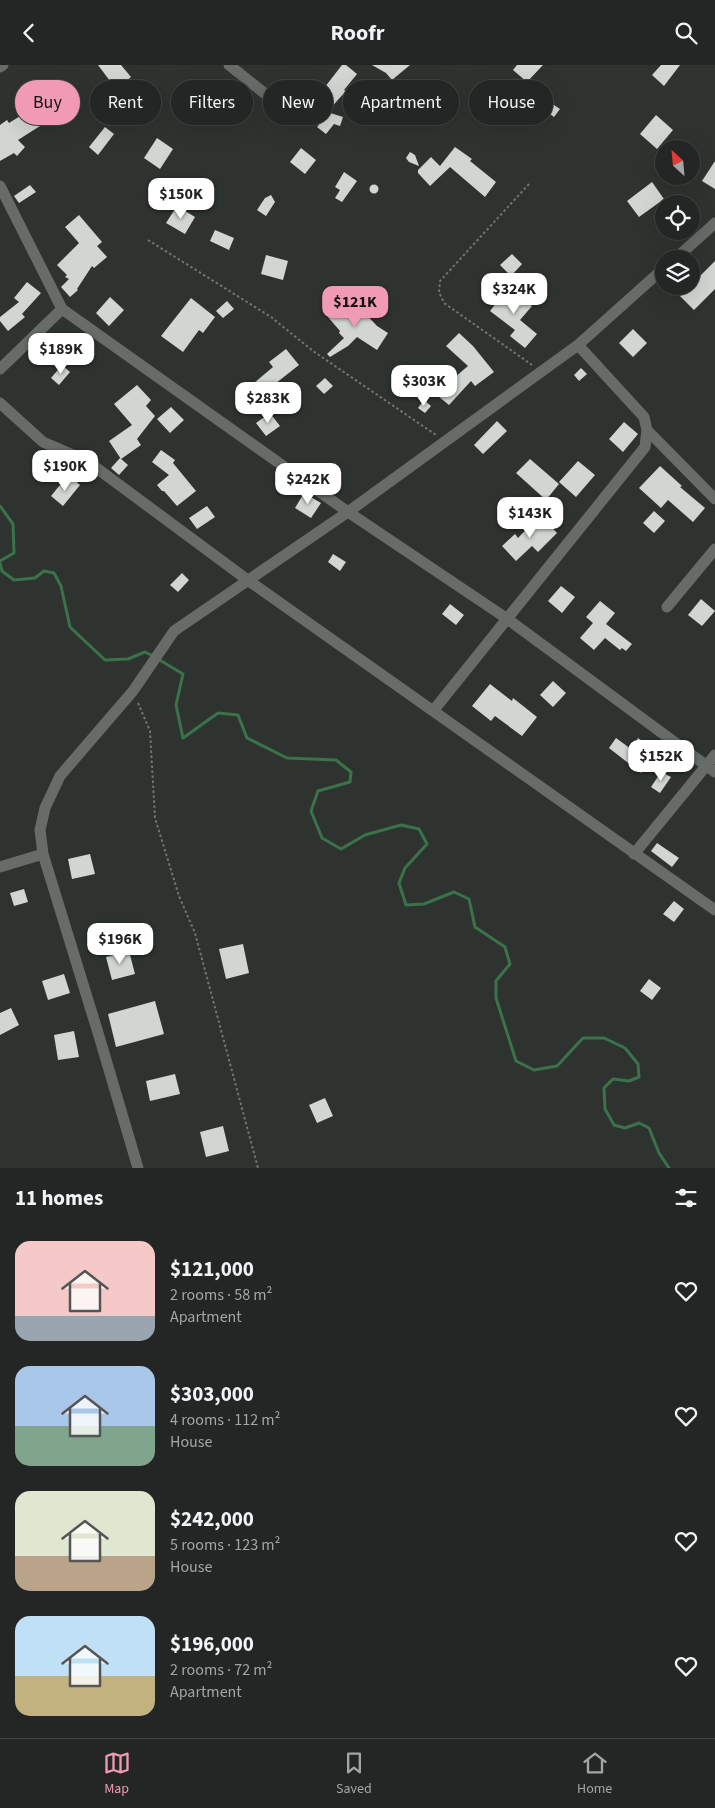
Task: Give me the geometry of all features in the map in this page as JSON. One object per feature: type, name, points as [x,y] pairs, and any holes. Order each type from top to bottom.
[{"type":"street","points":[[229,65],[263,92]]},
{"type":"street","points":[[0,186],[62,309],[348,512],[506,618],[711,769]]},
{"type":"street","points":[[685,250],[715,223]]},
{"type":"street","points":[[138,1168],[44,854],[40,830],[45,808],[60,776],[133,691],[174,631],[348,512],[578,345],[655,277]]},
{"type":"street","points":[[0,369],[62,309]]},
{"type":"street","points":[[433,711],[645,447],[647,429],[644,417],[578,345]]},
{"type":"street","points":[[0,403],[43,442],[87,461],[249,581],[715,910]]},
{"type":"street","points":[[647,429],[715,499]]},
{"type":"street","points":[[667,607],[715,549]]},
{"type":"street","points":[[634,854],[711,769],[715,755]]},
{"type":"street","points":[[0,867],[44,854]]},
{"type":"path","points":[[528,184],[440,281],[439,292],[444,303],[542,371]]},
{"type":"path","points":[[148,241],[271,317],[313,351],[445,441]]},
{"type":"path","points":[[133,691],[150,731],[155,818],[179,896],[195,933],[258,1168]]},
{"type":"building","points":[[98,65],[121,65],[131,77],[127,80],[109,80]]},
{"type":"building","points":[[342,65],[346,65],[357,74],[352,80],[343,80],[343,94],[333,105],[333,80],[330,80]]},
{"type":"building","points":[[372,65],[410,65],[392,80],[386,73]]},
{"type":"building","points":[[517,65],[543,65],[529,80],[525,80],[513,70]]},
{"type":"building","points":[[661,65],[680,65],[664,86],[652,75]]},
{"type":"building","points":[[553,104],[560,109],[553,116]]},
{"type":"building","points":[[333,114],[343,117],[340,126],[334,124],[326,134],[317,127],[319,125],[333,125]]},
{"type":"building","points":[[656,115],[673,130],[665,140],[655,140],[655,147],[640,134]]},
{"type":"building","points":[[15,119],[15,125],[42,125],[18,140],[25,147],[17,156],[14,153],[0,161],[0,125],[7,120],[9,123]]},
{"type":"building","points":[[105,127],[114,134],[98,155],[89,147]]},
{"type":"building","points":[[157,138],[173,149],[160,169],[144,158]]},
{"type":"building","points":[[455,147],[472,159],[470,161],[496,182],[485,197],[450,167],[430,186],[418,173],[418,170],[431,157],[440,166]]},
{"type":"building","points":[[301,148],[316,160],[305,174],[290,162]]},
{"type":"building","points":[[410,152],[415,155],[419,166],[409,162],[406,158]]},
{"type":"building","points":[[715,161],[715,189],[702,181]]},
{"type":"building","points":[[344,172],[357,181],[342,202],[335,198],[340,190],[335,187]]},
{"type":"building","points":[[652,182],[661,195],[655,195],[655,205],[639,217],[627,201]]},
{"type":"building","points":[[30,185],[36,192],[19,203],[14,196]]},
{"type":"building","points":[[374,185],[378,189],[374,193],[370,189]]},
{"type":"building","points":[[271,195],[275,202],[266,216],[257,210],[265,198]]},
{"type":"building","points":[[177,206],[195,217],[185,234],[166,223]]},
{"type":"building","points":[[79,215],[102,242],[97,246],[107,257],[94,268],[92,266],[78,290],[70,297],[61,287],[69,279],[65,277],[67,275],[57,265],[79,243],[65,227]]},
{"type":"building","points":[[215,230],[234,238],[229,250],[210,241]]},
{"type":"building","points":[[512,254],[522,264],[511,276],[500,265]]},
{"type":"building","points":[[266,255],[288,261],[283,280],[261,274]]},
{"type":"building","points":[[715,261],[715,289],[694,310],[680,296],[700,295],[700,276]]},
{"type":"building","points":[[27,282],[41,293],[22,314],[25,317],[8,331],[0,321],[0,317],[19,302],[14,298]]},
{"type":"building","points":[[507,284],[532,306],[520,320],[537,334],[525,348],[510,336],[515,330],[490,311],[503,294],[500,292]]},
{"type":"building","points":[[110,297],[124,310],[109,326],[96,313]]},
{"type":"building","points":[[191,298],[215,317],[203,333],[199,330],[183,352],[161,336]]},
{"type":"building","points":[[227,301],[234,309],[223,318],[216,311]]},
{"type":"building","points":[[346,301],[359,315],[363,311],[377,326],[388,333],[377,350],[357,337],[348,346],[330,357],[327,354],[344,338],[328,317]]},
{"type":"building","points":[[633,329],[647,343],[633,357],[619,343]]},
{"type":"building","points":[[459,333],[473,346],[494,372],[475,386],[471,381],[449,405],[438,396],[468,366],[446,346]]},
{"type":"building","points":[[286,349],[299,365],[271,387],[275,392],[262,403],[268,412],[250,405],[253,396],[247,389],[273,367],[269,362]]},
{"type":"building","points":[[62,365],[70,372],[59,385],[51,378]]},
{"type":"building","points":[[581,368],[587,374],[579,381],[574,375]]},
{"type":"building","points":[[325,378],[333,386],[324,394],[316,386]]},
{"type":"building","points":[[137,385],[151,400],[146,406],[155,416],[137,439],[141,445],[121,459],[109,441],[132,425],[114,404]]},
{"type":"building","points":[[424,400],[431,406],[425,413],[418,408]]},
{"type":"building","points":[[171,407],[184,420],[170,433],[157,419]]},
{"type":"building","points":[[270,413],[280,426],[266,436],[256,423]]},
{"type":"building","points":[[497,421],[507,431],[483,454],[474,445]]},
{"type":"building","points":[[624,422],[638,434],[623,452],[609,439]]},
{"type":"building","points":[[161,450],[175,460],[173,463],[196,491],[177,506],[157,485],[169,475],[152,462]]},
{"type":"building","points":[[120,458],[128,465],[119,475],[111,468]]},
{"type":"building","points":[[530,459],[559,484],[546,500],[516,473]]},
{"type":"building","points":[[578,461],[595,475],[576,497],[559,482]]},
{"type":"building","points":[[660,466],[682,486],[680,487],[705,508],[693,522],[668,500],[661,508],[639,488]]},
{"type":"building","points":[[72,478],[80,485],[63,506],[51,496],[60,485],[64,488]]},
{"type":"building","points":[[304,493],[321,503],[311,518],[295,508]]},
{"type":"building","points":[[207,506],[215,517],[197,529],[189,518]]},
{"type":"building","points":[[654,511],[665,521],[654,533],[643,523]]},
{"type":"building","points":[[540,515],[557,533],[538,552],[532,546],[516,561],[502,546],[515,534],[518,538]]},
{"type":"building","points":[[333,554],[346,562],[340,571],[328,562]]},
{"type":"building","points":[[182,573],[189,580],[178,592],[170,585]]},
{"type":"building","points":[[561,586],[575,597],[562,613],[548,601]]},
{"type":"building","points":[[701,599],[715,611],[702,626],[688,615]]},
{"type":"building","points":[[600,601],[615,613],[606,624],[632,644],[626,651],[622,648],[620,650],[605,638],[594,650],[580,638],[593,623],[586,617]]},
{"type":"building","points":[[450,604],[464,615],[456,625],[442,614]]},
{"type":"building","points":[[553,681],[566,693],[553,707],[540,695]]},
{"type":"building","points":[[490,684],[512,701],[513,698],[537,717],[522,736],[495,716],[491,721],[472,706]]},
{"type":"building","points":[[616,738],[631,749],[638,738],[657,751],[641,773],[609,748]]},
{"type":"building","points":[[661,772],[671,777],[660,793],[651,787]]},
{"type":"building","points":[[657,843],[679,858],[672,867],[651,851]]},
{"type":"building","points":[[90,854],[95,874],[72,879],[68,859]]},
{"type":"building","points":[[24,889],[28,902],[14,906],[10,893]]},
{"type":"building","points":[[674,901],[684,909],[674,922],[663,914]]},
{"type":"building","points":[[243,944],[249,973],[226,979],[219,949]]},
{"type":"building","points":[[129,951],[135,974],[112,980],[106,957]]},
{"type":"building","points":[[64,974],[70,993],[48,1000],[42,981]]},
{"type":"building","points":[[649,979],[661,988],[652,1000],[640,991]]},
{"type":"building","points":[[155,1001],[164,1034],[116,1047],[108,1014]]},
{"type":"building","points":[[11,1008],[19,1025],[0,1035],[0,1013]]},
{"type":"building","points":[[74,1031],[79,1057],[58,1060],[54,1035]]},
{"type":"building","points":[[175,1074],[180,1094],[150,1101],[146,1081]]},
{"type":"building","points":[[325,1098],[333,1116],[317,1123],[309,1105]]},
{"type":"building","points":[[223,1126],[229,1151],[206,1157],[200,1132]]},
{"type":"waterway","points":[[0,506],[13,524],[14,553],[0,561]]},
{"type":"waterway","points":[[0,563],[2,571],[14,580],[35,578],[44,571],[54,573],[61,586],[70,627],[105,660],[128,659],[145,652],[153,656]]},
{"type":"waterway","points":[[158,659],[183,674],[176,705],[183,738],[218,713],[238,715],[247,738],[287,758],[336,760],[351,772],[350,782],[318,791],[311,811],[322,838],[341,849],[365,835],[401,825],[419,829],[427,844],[405,868],[399,883],[406,905],[424,904],[454,892],[469,899],[475,927],[505,947],[510,964],[496,981],[496,998],[516,1061],[534,1070],[557,1066],[583,1038],[604,1038],[625,1048],[638,1064],[639,1077],[629,1081],[613,1079],[604,1088],[605,1109],[614,1125],[625,1128],[639,1123],[649,1128],[659,1153],[669,1168]]}]
